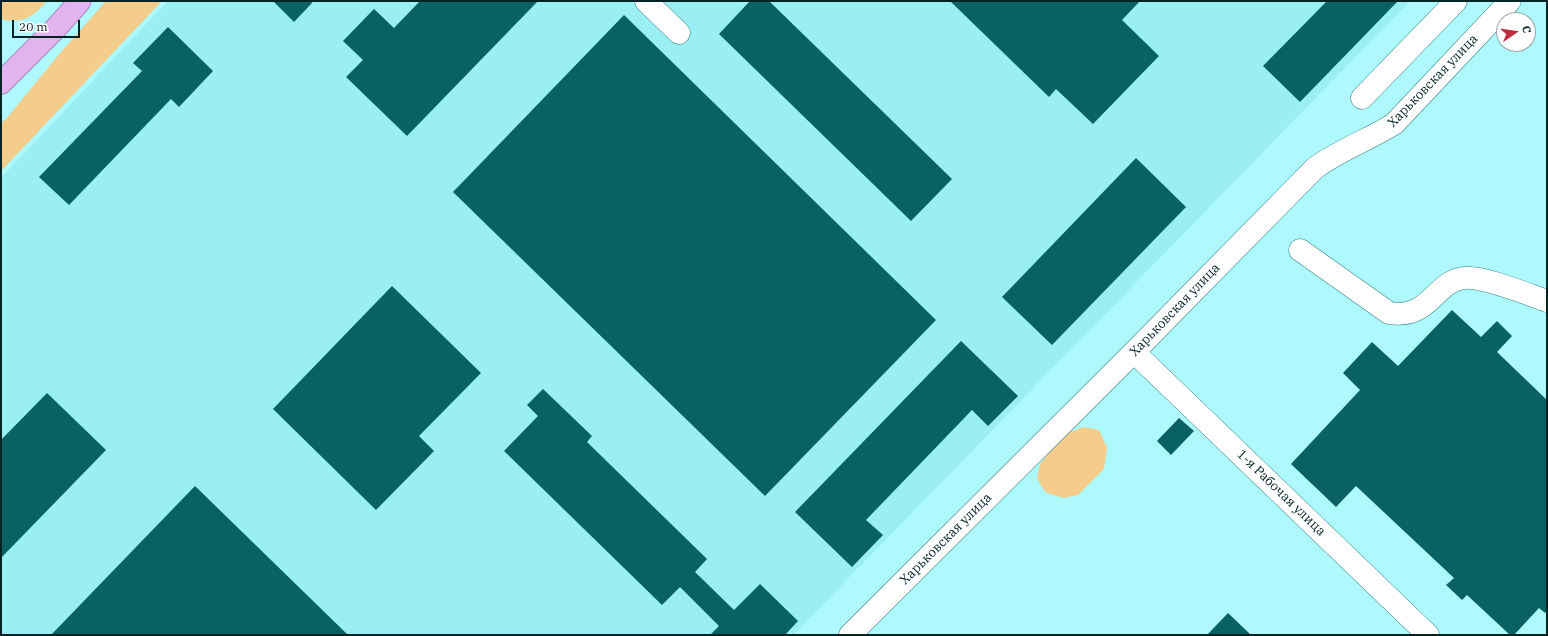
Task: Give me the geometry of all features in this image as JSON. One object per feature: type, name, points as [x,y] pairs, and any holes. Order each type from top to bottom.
[{"type":"main road","points":[[1,83],[56,28],[80,1]]},
{"type":"street","points":[[646,1],[679,33]]},
{"type":"street","points":[[1362,98],[1456,1]]},
{"type":"street","name":"Харьковская улица","points":[[850,635],[1316,168],[1346,148],[1372,138],[1394,124],[1510,1]]},
{"type":"street","points":[[1300,250],[1389,313],[1401,315],[1416,311],[1450,284],[1463,278],[1477,278],[1547,301]]},
{"type":"street","name":"1-я Рабочая улица","points":[[1134,352],[1428,635]]},
{"type":"shaded area","points":[[1,1],[47,1],[37,11],[28,17],[12,21],[4,20],[1,17]]},
{"type":"shaded area","points":[[106,1],[162,1],[1,171],[1,123]]},
{"type":"shaded area","points":[[168,1],[1410,1],[793,635],[1,635],[1,178]]},
{"type":"shaded area","points":[[1084,427],[1099,430],[1107,447],[1104,469],[1078,495],[1063,498],[1045,492],[1037,478],[1040,464],[1066,433]]},
{"type":"building","points":[[273,1],[311,1],[312,3],[294,22]]},
{"type":"building","points":[[420,1],[538,1],[407,136],[346,77],[363,60],[343,41],[374,9],[394,28]]},
{"type":"building","points":[[750,1],[769,1],[952,179],[911,221],[719,34]]},
{"type":"building","points":[[950,1],[1140,1],[1122,20],[1159,56],[1093,124],[1056,89],[1049,97]]},
{"type":"building","points":[[1327,1],[1398,1],[1300,102],[1263,66]]},
{"type":"building","points":[[624,15],[936,320],[765,496],[453,192]]},
{"type":"building","points":[[168,27],[213,71],[179,107],[171,99],[69,205],[39,177],[142,71],[133,63]]},
{"type":"building","points":[[1136,158],[1186,207],[1052,345],[1002,297]]},
{"type":"building","points":[[392,286],[481,373],[419,436],[434,451],[376,510],[273,409]]},
{"type":"building","points":[[1452,310],[1481,337],[1497,321],[1512,336],[1497,352],[1547,400],[1547,610],[1545,613],[1539,608],[1514,635],[1510,635],[1467,595],[1462,600],[1446,585],[1454,578],[1356,486],[1336,507],[1291,464],[1360,390],[1343,373],[1372,342],[1398,366]]},
{"type":"building","points":[[961,341],[1018,396],[988,426],[972,410],[866,520],[883,535],[852,567],[795,512]]},
{"type":"building","points":[[543,389],[592,436],[587,442],[707,559],[695,572],[734,610],[760,584],[798,621],[785,635],[710,635],[719,626],[680,587],[662,605],[504,451],[538,416],[527,405]]},
{"type":"building","points":[[47,393],[106,450],[1,558],[1,440]]},
{"type":"building","points":[[1179,418],[1194,431],[1171,455],[1157,441]]},
{"type":"building","points":[[195,486],[348,635],[51,635]]},
{"type":"building","points":[[1228,613],[1251,635],[1207,635]]}]
